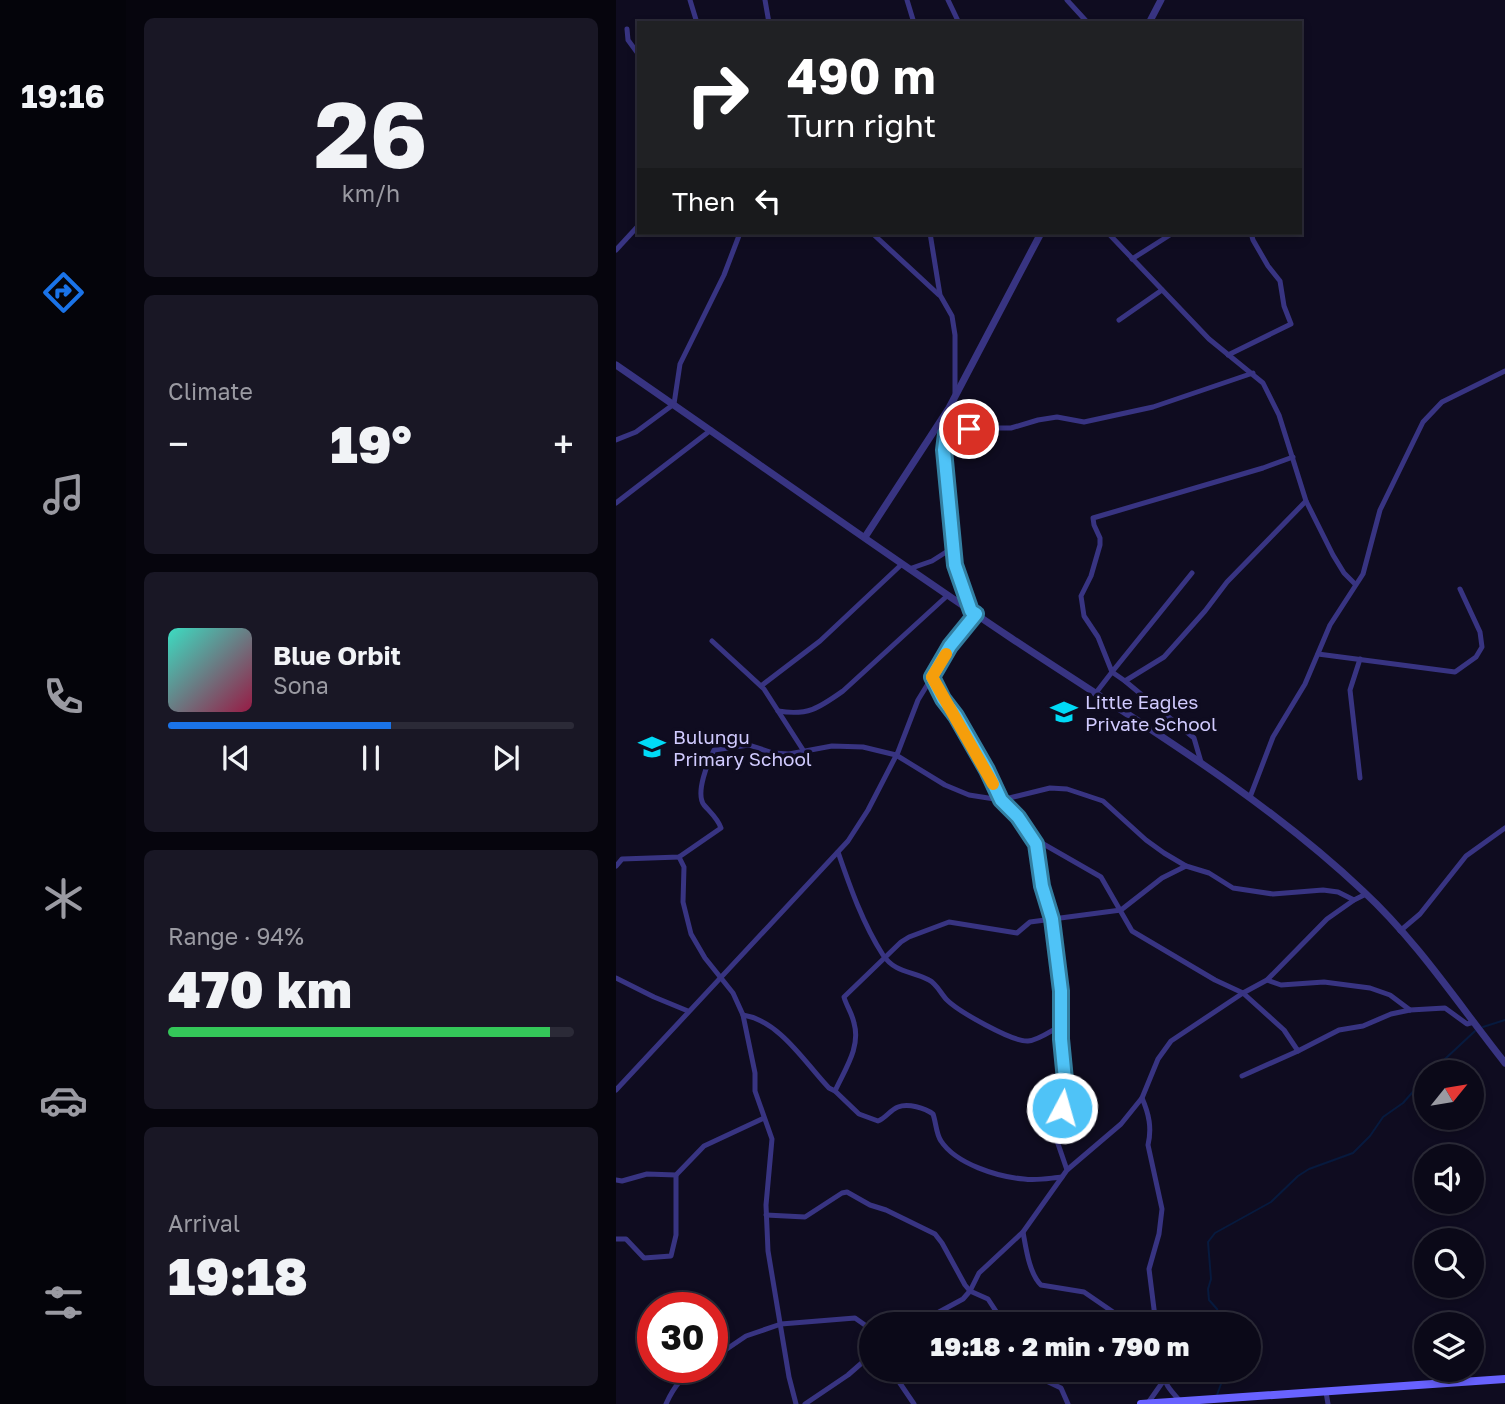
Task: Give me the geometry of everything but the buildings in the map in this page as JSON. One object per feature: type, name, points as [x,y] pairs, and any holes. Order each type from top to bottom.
[{"type":"main road","points":[[1141,1404],[1505,1379]]},
{"type":"street","points":[[690,0],[697,21]]},
{"type":"street","points":[[765,0],[769,21]]},
{"type":"street","points":[[907,0],[913,21]]},
{"type":"street","points":[[948,0],[958,21]]},
{"type":"street","points":[[1067,0],[1086,21]]},
{"type":"street","points":[[1150,21],[1161,0]]},
{"type":"street","points":[[627,29],[628,40],[637,52]]},
{"type":"street","points":[[616,250],[637,227]]},
{"type":"street","points":[[616,440],[636,432],[674,404],[680,363],[724,275],[739,235]]},
{"type":"street","points":[[874,235],[940,295],[952,316],[955,335],[955,397]]},
{"type":"street","points":[[930,235],[940,295]]},
{"type":"street","points":[[865,537],[949,408],[1040,235]]},
{"type":"street","points":[[1110,235],[1228,355],[1263,383],[1293,457],[1306,501],[1333,555],[1344,573],[1355,584]]},
{"type":"street","points":[[1132,259],[1170,235]]},
{"type":"street","points":[[1228,355],[1291,324],[1284,306],[1280,281],[1268,266],[1252,235]]},
{"type":"street","points":[[1119,320],[1162,290]]},
{"type":"street","points":[[616,365],[905,567],[1202,762],[1318,849],[1366,894],[1445,982],[1505,1062]]},
{"type":"street","points":[[1250,797],[1273,737],[1305,684],[1330,625],[1364,569],[1380,510],[1427,417],[1442,402],[1505,371]]},
{"type":"street","points":[[946,434],[954,435],[975,429],[1011,428],[1057,417],[1084,422],[1153,407],[1253,373]]},
{"type":"street","points":[[949,408],[944,450],[955,565],[974,612]]},
{"type":"street","points":[[616,503],[711,430]]},
{"type":"street","points":[[1202,762],[1194,738],[1112,672],[1098,637],[1084,616],[1081,596],[1091,576],[1100,545],[1093,518],[1293,457]]},
{"type":"street","points":[[1125,681],[1164,657],[1206,611],[1227,582],[1306,501]]},
{"type":"street","points":[[761,687],[820,641],[905,567],[932,561],[954,547]]},
{"type":"street","points":[[1095,694],[1138,637],[1192,573]]},
{"type":"street","points":[[1318,654],[1455,672],[1476,657],[1482,647],[1482,638],[1460,589]]},
{"type":"street","points":[[778,711],[802,713],[824,704],[843,691],[948,595]]},
{"type":"street","points":[[616,1090],[838,852],[868,810],[897,755],[910,718],[950,646],[974,612]]},
{"type":"street","points":[[712,641],[761,687],[805,752]]},
{"type":"street","points":[[1360,659],[1350,690],[1360,778]]},
{"type":"street","points":[[932,677],[987,770],[1001,800],[1033,838],[1040,855],[1042,886],[1052,919],[1061,991],[1061,1039],[1066,1090],[1056,1138],[1067,1170]]},
{"type":"street","points":[[616,866],[622,859],[679,857],[721,828],[701,800],[701,783],[714,750],[749,745],[773,753],[805,752],[822,747],[845,746],[897,755],[958,791],[1001,800],[1050,788],[1067,789],[1096,798],[1106,803],[1146,840],[1186,866],[1209,873],[1233,888],[1260,894],[1323,890],[1338,892],[1354,900]]},
{"type":"street","points":[[1400,931],[1420,914],[1466,856],[1505,828]]},
{"type":"street","points":[[1033,838],[1050,845],[1101,877],[1132,932],[1221,984],[1243,993],[1280,1026],[1298,1051]]},
{"type":"street","points":[[838,852],[854,898],[884,957],[901,971],[931,981],[948,1001],[1009,1036],[1027,1041],[1062,1025]]},
{"type":"street","points":[[679,857],[684,867],[683,902],[691,934],[720,980],[733,993],[743,1015],[755,1073],[755,1091],[773,1146],[766,1215],[768,1251],[796,1404]]},
{"type":"street","points":[[835,1091],[853,1052],[856,1036],[853,1018],[844,997],[884,957],[909,937],[953,921],[1017,933],[1030,922],[1121,910],[1162,878],[1186,866]]},
{"type":"street","points":[[941,1312],[953,1306],[970,1291],[979,1273],[1023,1232],[1067,1170],[1121,1124],[1142,1098],[1158,1059],[1171,1041],[1267,980],[1328,919],[1366,894]]},
{"type":"street","points":[[616,978],[654,998],[688,1011]]},
{"type":"street","points":[[1267,980],[1281,985],[1324,982],[1370,988],[1390,995],[1410,1010]]},
{"type":"street","points":[[1242,1076],[1339,1030],[1363,1026],[1391,1014],[1445,1008],[1467,1024],[1475,1024]]},
{"type":"street","points":[[743,1015],[753,1018],[785,1038],[829,1088],[859,1114],[878,1121],[896,1108],[904,1106],[926,1109],[933,1114],[941,1141],[961,1158],[1003,1176],[1025,1180],[1062,1177]]},
{"type":"street","points":[[1142,1098],[1149,1115],[1148,1145],[1162,1204],[1160,1226],[1149,1269],[1154,1312]]},
{"type":"street","points":[[616,1239],[626,1240],[644,1258],[671,1256],[676,1235],[676,1175],[704,1146],[764,1118]]},
{"type":"street","points":[[616,1180],[622,1181],[647,1174],[676,1175]]},
{"type":"street","points":[[766,1215],[805,1217],[842,1193],[852,1194],[935,1234],[970,1291],[988,1300],[996,1312]]},
{"type":"street","points":[[1023,1232],[1036,1280],[1041,1284],[1084,1292],[1113,1312]]},
{"type":"street","points":[[728,1348],[747,1336],[781,1324],[855,1318],[859,1321]]},
{"type":"street","points":[[805,1404],[859,1365]]},
{"type":"street","points":[[899,1382],[914,1404]]},
{"type":"street","points":[[1048,1382],[1061,1388],[1068,1404]]},
{"type":"street","points":[[1147,1404],[1163,1382]]},
{"type":"street","points":[[1166,1382],[1180,1401]]},
{"type":"street","points":[[666,1404],[678,1383]]},
{"type":"street","points":[[1326,1392],[1328,1404]]},
{"type":"waterway","points":[[1483,1027],[1505,1020]]},
{"type":"waterway","points":[[1444,1060],[1475,1031]]},
{"type":"waterway","points":[[1218,1312],[1209,1300],[1208,1289],[1211,1279],[1208,1242],[1215,1233],[1271,1202],[1309,1169],[1353,1153],[1370,1136],[1383,1117],[1403,1103],[1414,1091]]},
{"type":"waterway","points":[[1217,1395],[1222,1382]]},
{"type":"slow traffic","points":[[946,654],[932,677],[993,784]]},
{"type":"place","name":"Little Eagles Private School","points":[[1064,712]]},
{"type":"place","name":"Bulungu Primary School","points":[[652,747]]},
{"type":"route","points":[[969,429],[954,435],[946,434],[944,450],[955,565],[971,611],[976,614],[950,646],[932,677],[987,770],[1001,800],[1033,838],[1040,855],[1042,886],[1052,919],[1061,991],[1061,1039],[1066,1090],[1062,1108]]}]
